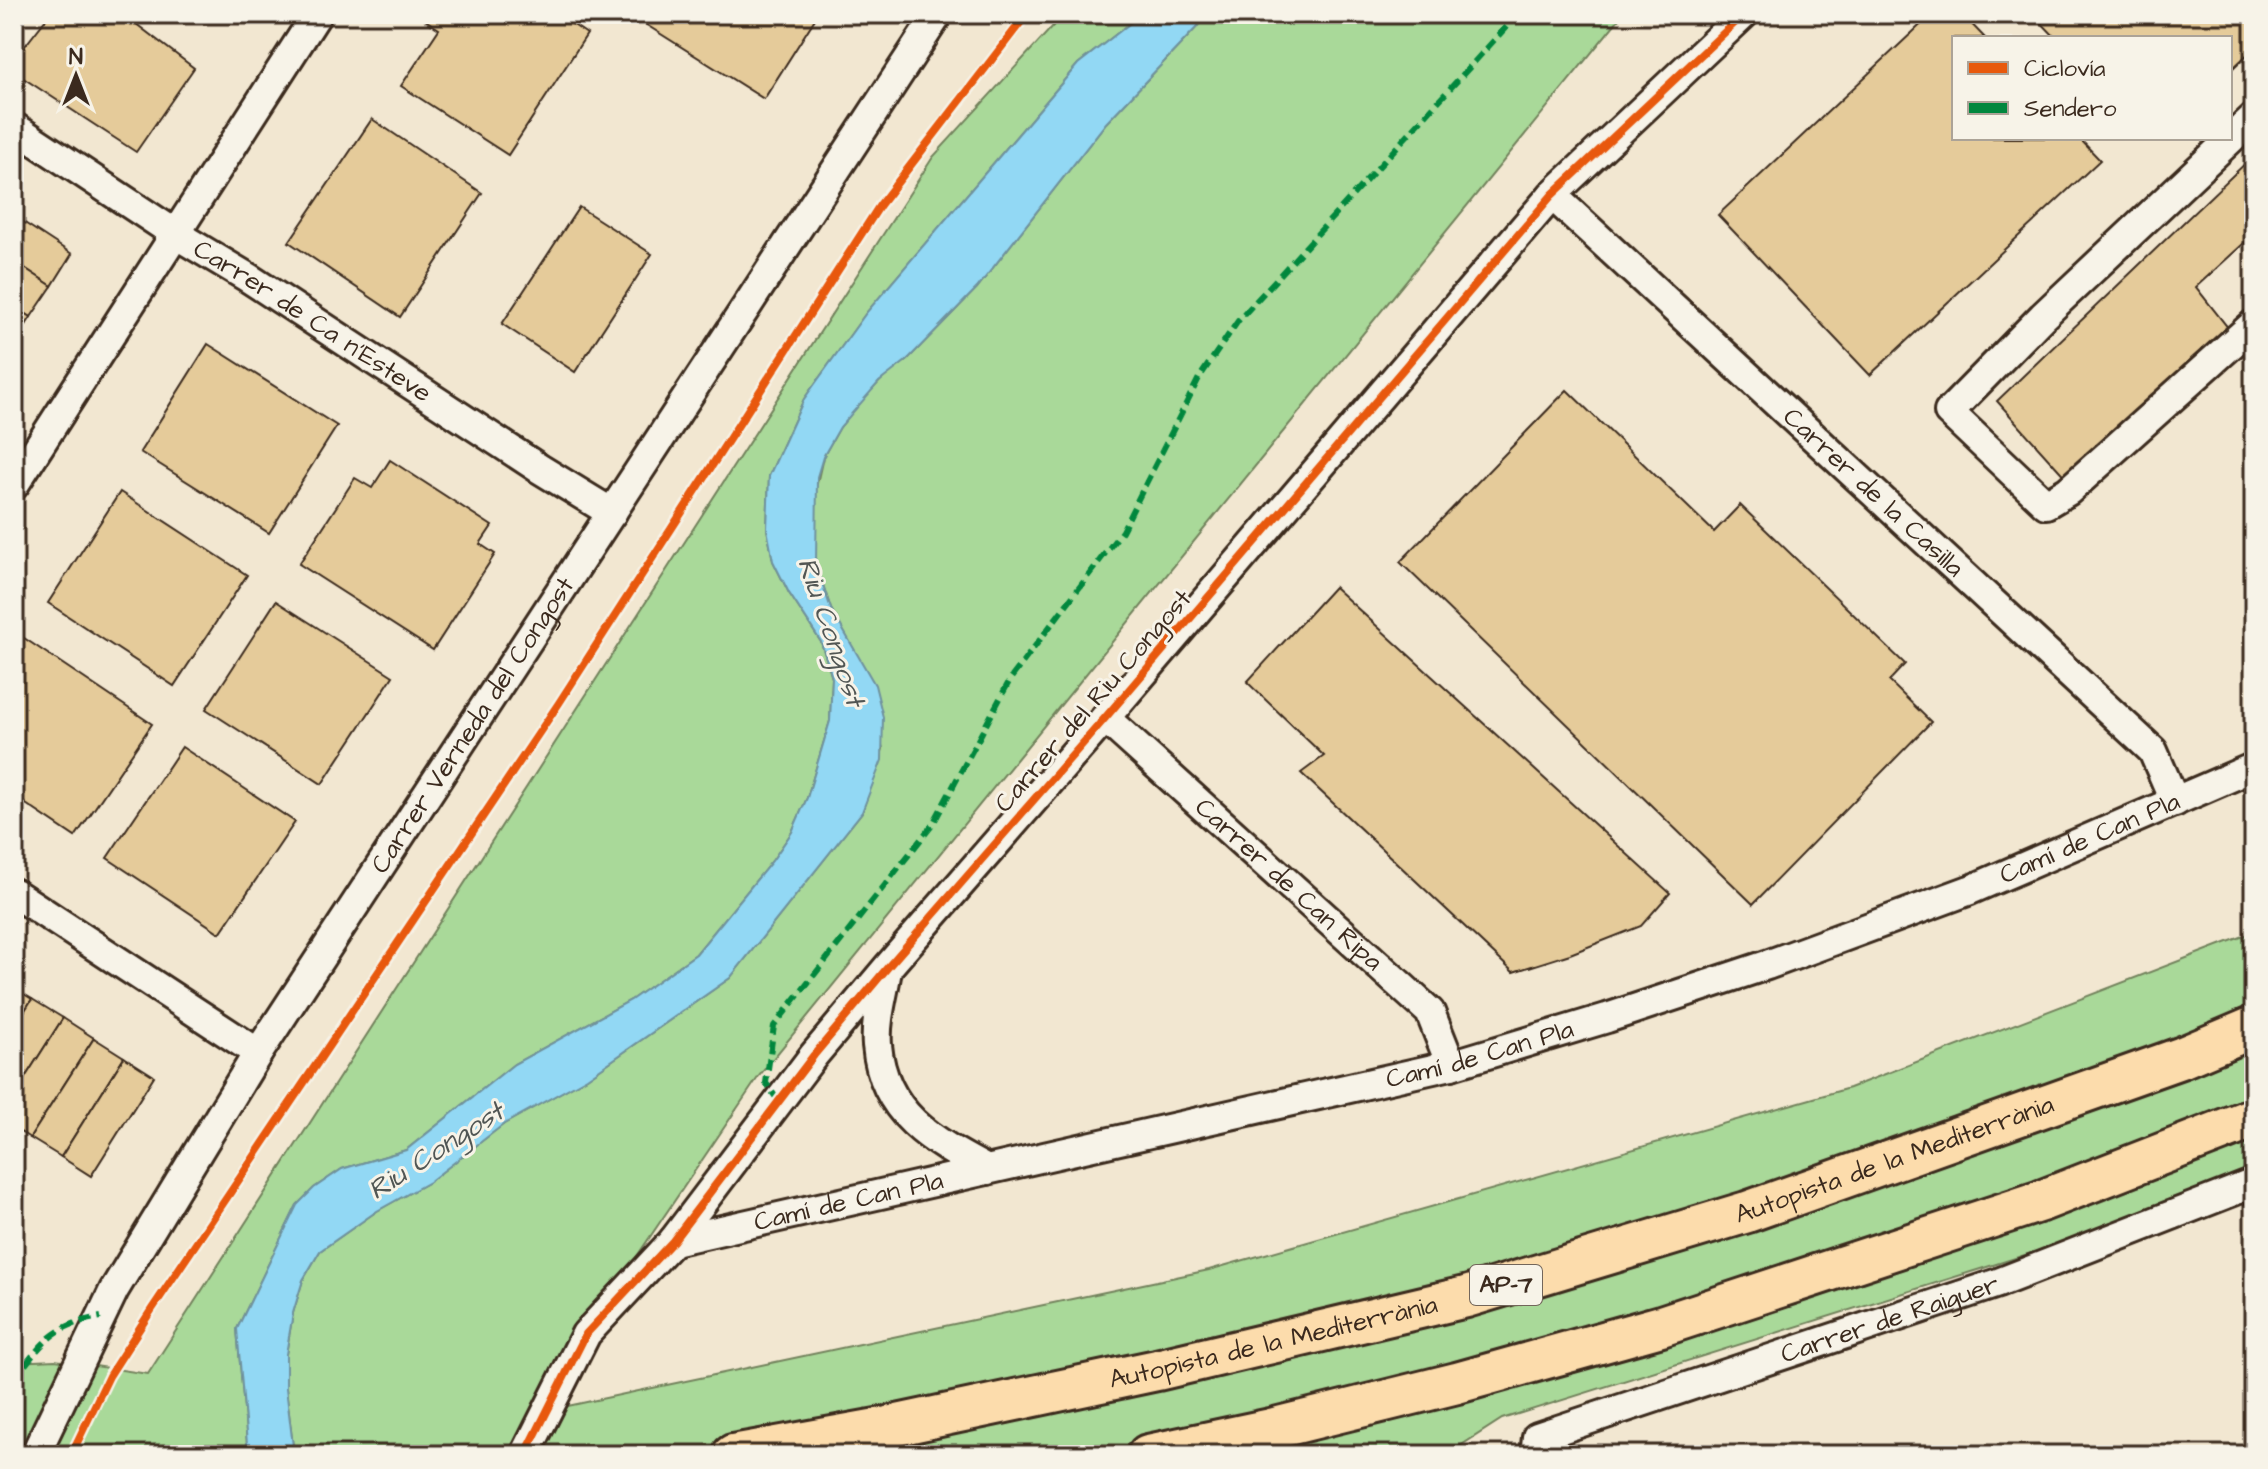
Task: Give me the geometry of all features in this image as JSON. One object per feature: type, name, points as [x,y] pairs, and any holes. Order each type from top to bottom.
[{"type":"highway","name":"Autopista de la Mediterrània","points":[[733,1455],[883,1428],[1126,1376],[1466,1297],[1747,1212],[2183,1057],[2254,1027]]},
{"type":"highway","points":[[1148,1455],[1271,1429],[1457,1383],[1661,1326],[2041,1201],[2254,1118]]},
{"type":"street","points":[[14,485],[317,14]]},
{"type":"street","name":"Carrer Verneda del Congost","points":[[35,1455],[114,1290],[258,1053],[938,14]]},
{"type":"street","name":"Carrer del Riu Congost","points":[[525,1455],[586,1334],[673,1241],[814,1055],[888,967],[1552,195],[1744,14]]},
{"type":"street","points":[[2232,138],[2254,117]]},
{"type":"street","name":"Carrer de Ca n'Esteve","points":[[14,127],[612,513]]},
{"type":"street","points":[[2230,140],[2043,316],[1949,412],[2046,504],[2068,491],[2254,324]]},
{"type":"street","name":"Carrer de la Casilla","points":[[1552,195],[2153,751],[2175,802]]},
{"type":"street","name":"Carrer de Can Ripa","points":[[1105,718],[1430,1012],[1451,1065]]},
{"type":"street","name":"Camí de Can Pla","points":[[673,1241],[1451,1065],[1607,1018],[1970,890],[2254,767]]},
{"type":"street","points":[[14,893],[258,1053]]},
{"type":"street","points":[[888,967],[877,1044],[882,1070],[892,1093],[908,1118],[922,1132],[987,1170]]},
{"type":"street","name":"Carrer de Raiguer","points":[[1535,1455],[1537,1437],[1998,1283],[2254,1183]]},
{"type":"shaded area","points":[[14,14],[1064,14],[933,157],[148,1375],[55,1360],[14,1362]]},
{"type":"shaded area","points":[[1623,14],[2254,14],[2254,932],[1849,1088],[1209,1270],[530,1414],[759,1076]]},
{"type":"shaded area","points":[[2254,1168],[2254,1455],[1446,1455],[1502,1419],[2057,1245]]},
{"type":"green space","points":[[1064,14],[1142,14],[1078,64],[866,313],[804,399],[769,476],[767,529],[773,561],[789,593],[821,642],[832,678],[830,721],[807,798],[792,832],[772,861],[696,954],[631,1000],[514,1064],[406,1150],[342,1169],[314,1188],[297,1205],[237,1329],[248,1455],[14,1455],[14,1362],[55,1360],[148,1374],[933,157]]},
{"type":"green space","points":[[1206,14],[1623,14],[759,1076],[530,1414],[1209,1270],[1849,1088],[2254,932],[2254,1168],[2057,1245],[1502,1419],[1446,1455],[294,1455],[286,1388],[286,1354],[303,1280],[320,1251],[377,1211],[429,1182],[504,1124],[587,1078],[730,978],[862,812],[883,749],[864,668],[831,609],[816,564],[816,488],[823,457],[840,427],[863,399],[887,374],[906,361],[977,288],[1106,123]]},
{"type":"water","name":"Riu Congost","points":[[1142,14],[1206,14],[1106,123],[977,288],[906,361],[879,382],[840,427],[823,457],[817,477],[816,564],[831,609],[875,685],[883,717],[882,760],[862,812],[730,978],[587,1078],[504,1124],[429,1182],[377,1211],[320,1251],[303,1280],[286,1354],[286,1388],[294,1455],[248,1455],[237,1329],[297,1205],[314,1188],[342,1169],[406,1150],[514,1064],[631,1000],[696,954],[792,832],[807,798],[830,721],[832,678],[821,642],[789,593],[773,561],[767,529],[769,476],[804,399],[866,313],[1078,64]]},
{"type":"building","points":[[50,14],[123,14],[194,68],[136,152],[14,72],[14,60]]},
{"type":"building","points":[[416,14],[557,14],[587,34],[508,155],[401,86],[439,29]]},
{"type":"building","points":[[651,14],[818,14],[764,99],[645,24]]},
{"type":"building","points":[[1932,14],[1962,14],[1983,36],[1952,36],[1952,140],[2081,140],[2100,160],[1870,375],[1718,215]]},
{"type":"building","points":[[2033,14],[2254,14],[2254,48],[2232,69],[2232,36],[2054,36]]},
{"type":"building","points":[[372,119],[482,193],[400,317],[289,242]]},
{"type":"building","points":[[2254,155],[2254,234],[2196,287],[2232,333],[2068,480],[1997,401]]},
{"type":"building","points":[[579,207],[652,254],[575,372],[502,324]]},
{"type":"building","points":[[14,216],[72,254],[52,286],[14,261]]},
{"type":"building","points":[[14,261],[52,286],[31,317],[14,306]]},
{"type":"building","points":[[14,306],[31,317],[14,344]]},
{"type":"building","points":[[208,344],[337,426],[269,533],[140,452]]},
{"type":"building","points":[[1567,390],[1714,532],[1740,505],[1905,664],[1889,681],[1931,722],[1753,904],[1400,562]]},
{"type":"building","points":[[390,460],[492,526],[480,544],[495,554],[433,650],[299,564],[355,478],[372,488]]},
{"type":"building","points":[[120,492],[247,575],[174,686],[48,603]]},
{"type":"building","points":[[1334,587],[1670,893],[1641,926],[1513,972],[1301,773],[1324,756],[1247,682]]},
{"type":"building","points":[[276,601],[393,676],[322,784],[206,709]]},
{"type":"building","points":[[21,636],[152,724],[75,837],[14,796],[14,647]]},
{"type":"building","points":[[182,747],[295,822],[220,933],[107,858]]},
{"type":"building","points":[[14,988],[32,999],[14,1028]]},
{"type":"building","points":[[32,999],[63,1018],[14,1095],[14,1028]]},
{"type":"building","points":[[63,1018],[94,1038],[30,1138],[14,1128],[14,1095]]},
{"type":"building","points":[[94,1038],[124,1057],[61,1157],[30,1138]]},
{"type":"building","points":[[124,1057],[154,1076],[91,1176],[61,1157]]},
{"type":"marked path","points":[[779,1102],[766,1083],[774,1026],[933,824],[1011,678],[1122,531],[1199,378],[1238,321],[1518,14]]},
{"type":"marked path","points":[[14,1379],[50,1338],[71,1325],[101,1317]]},
{"type":"cycle path","points":[[71,1455],[109,1376],[152,1309],[559,703],[880,205],[1027,14]]},
{"type":"cycle path","points":[[525,1455],[586,1334],[673,1241],[814,1055],[888,967],[1552,195],[1744,14]]}]
